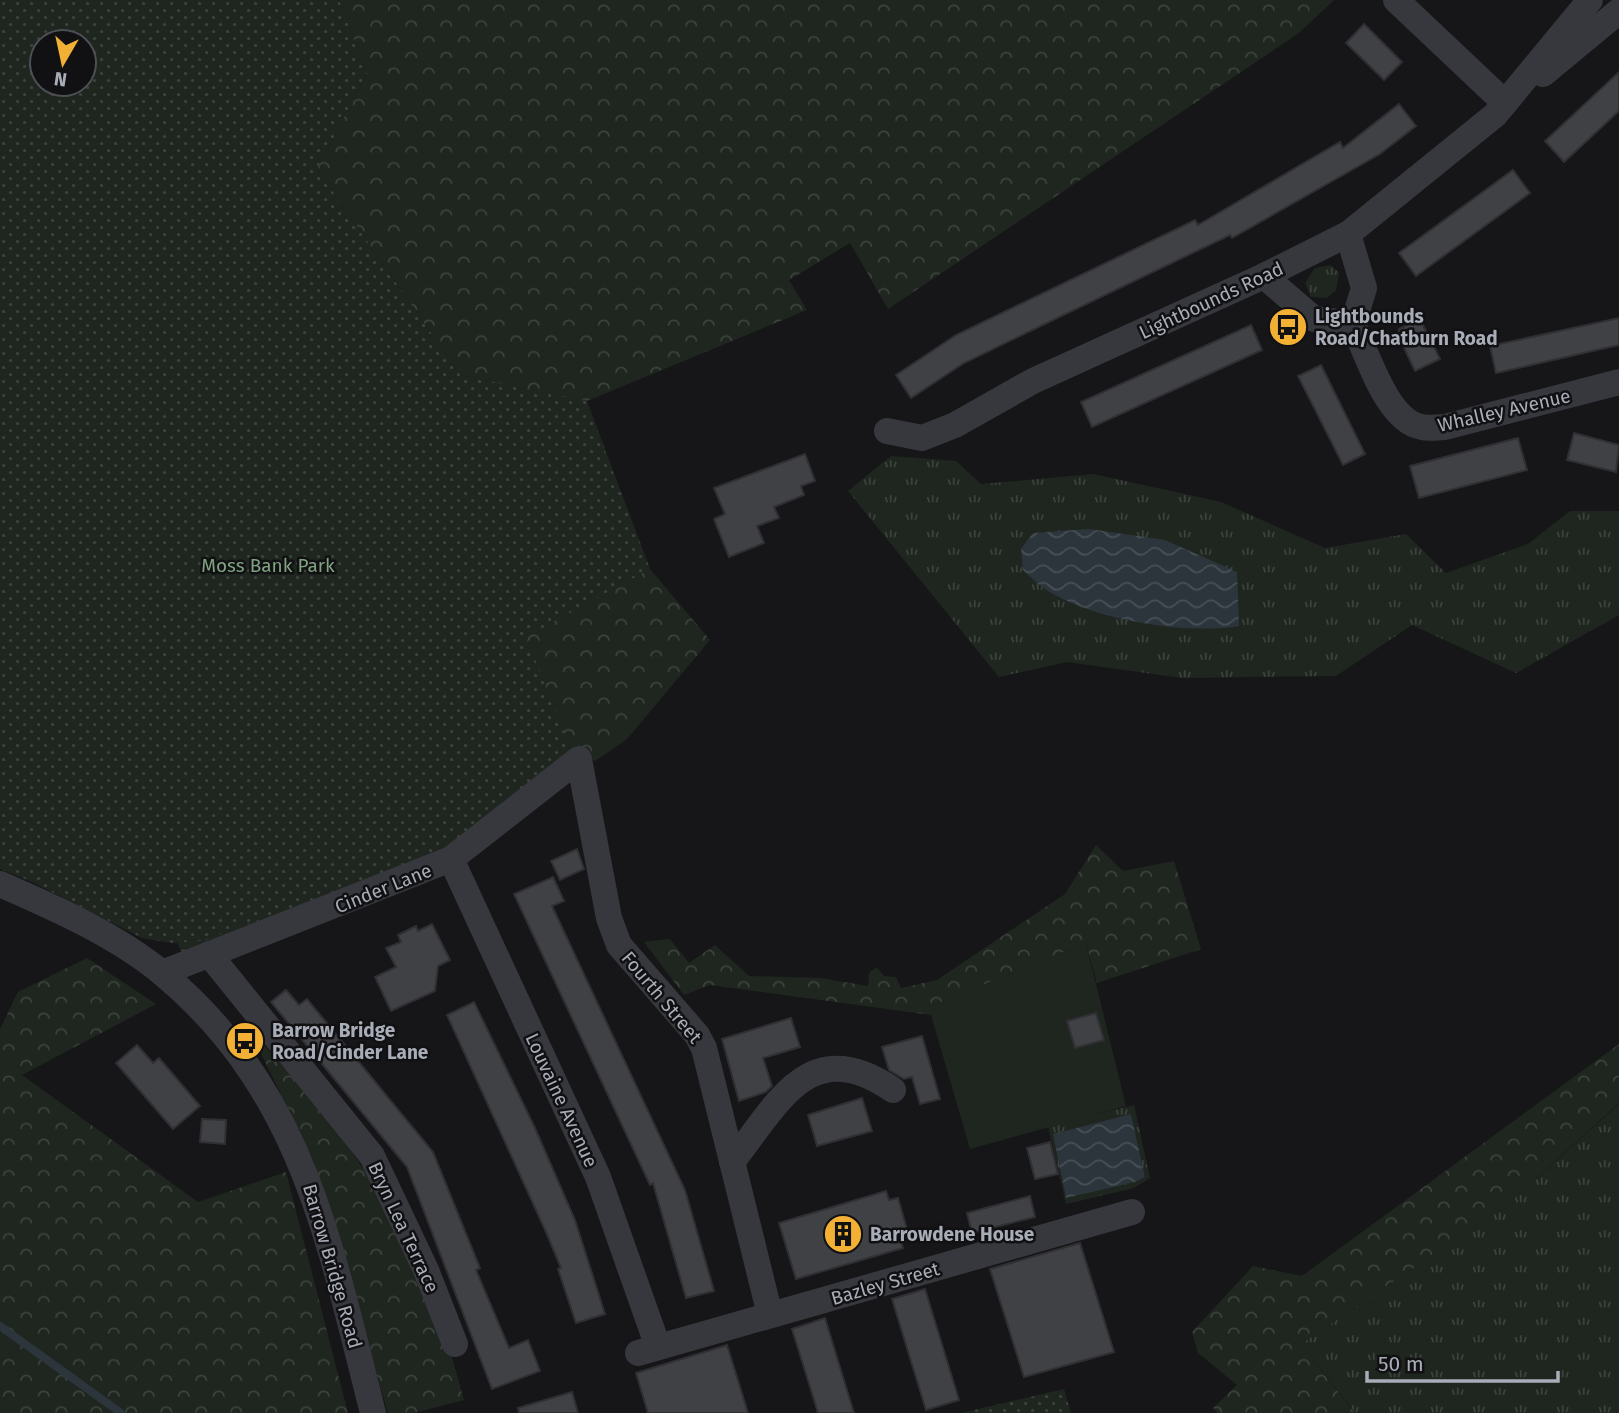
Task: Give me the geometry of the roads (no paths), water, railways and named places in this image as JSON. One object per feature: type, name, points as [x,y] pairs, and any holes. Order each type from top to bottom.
[{"type":"street","points":[[1395,0],[1505,103]]},
{"type":"street","name":"Lightbounds Road","points":[[1505,103],[1590,0]]},
{"type":"street","name":"Lightbounds Road","points":[[887,431],[922,438],[955,425],[1033,381],[1264,276],[1348,234],[1423,176],[1505,103],[1594,34],[1619,10]]},
{"type":"street","points":[[1264,276],[1314,318],[1353,324],[1364,288],[1348,234]]},
{"type":"street","name":"Whalley Avenue","points":[[1353,324],[1393,410],[1406,421],[1422,427],[1445,427],[1619,382]]},
{"type":"street","name":"Cinder Lane","points":[[162,973],[341,905],[451,859],[579,759]]},
{"type":"street","name":"Fourth Street","points":[[579,759],[609,918],[619,945],[697,1035],[704,1048],[770,1315]]},
{"type":"street","name":"Louvaine Avenue","points":[[451,859],[598,1177],[648,1350]]},
{"type":"street","name":"Barrow Bridge Road","points":[[0,884],[111,939],[162,973],[216,1027],[248,1069],[278,1112],[302,1161],[323,1219],[373,1413]]},
{"type":"street","name":"Bryn Lea Terrace","points":[[209,954],[372,1156],[426,1270],[455,1344]]},
{"type":"street","points":[[732,1162],[788,1092],[806,1075],[848,1067],[869,1074],[893,1090]]},
{"type":"street","name":"Bazley Street","points":[[648,1350],[1132,1212]]},
{"type":"water","points":[[1089,529],[1165,540],[1237,572],[1239,626],[1167,627],[1115,617],[1067,601],[1038,584],[1023,570],[1021,549],[1033,533]]},
{"type":"water","points":[[1131,1114],[1145,1177],[1135,1182],[1066,1198],[1053,1134]]},
{"type":"waterway","points":[[0,1326],[121,1413]]},
{"type":"place","name":"Lightbounds Road/Chatburn Road","points":[[1288,327]]},
{"type":"place","name":"Barrow Bridge Road/Cinder Lane","points":[[245,1041]]},
{"type":"place","name":"Barrowdene House","points":[[843,1234]]},
{"type":"park label","name":"Moss Bank Park","points":[[268,565]]}]
